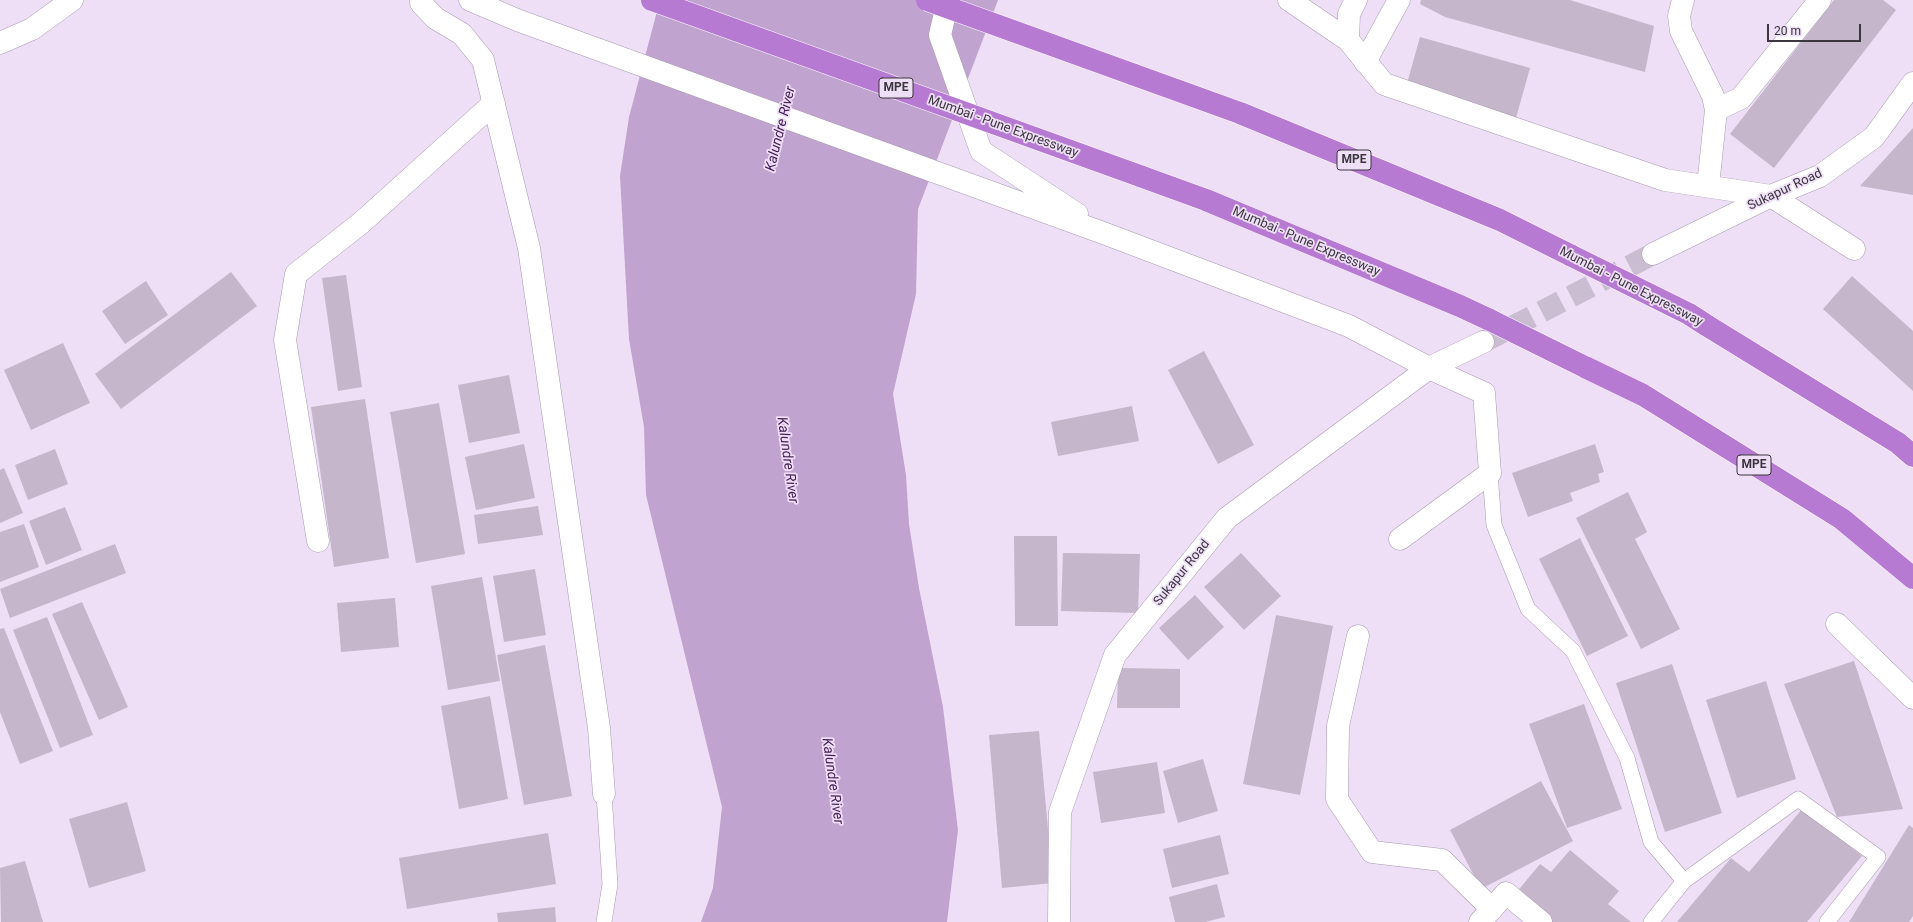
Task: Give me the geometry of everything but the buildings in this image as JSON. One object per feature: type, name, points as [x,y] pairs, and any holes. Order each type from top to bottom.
[{"type":"highway","name":"Mumbai - Pune Expressway","points":[[652,0],[1220,206],[1453,303],[1643,396],[1842,519],[1913,578]]},
{"type":"highway","name":"Mumbai - Pune Expressway","points":[[928,0],[1248,116],[1500,220],[1689,314],[1898,443],[1913,456]]},
{"type":"street","points":[[0,43],[32,29],[72,0]]},
{"type":"street","points":[[420,0],[435,18],[462,34],[483,60],[529,248],[599,728],[604,794]]},
{"type":"street","points":[[470,0],[517,20],[1106,234],[1349,326],[1429,368],[1484,393],[1490,473],[1400,539]]},
{"type":"street","points":[[948,0],[940,35],[981,151],[1106,234]]},
{"type":"street","points":[[1289,0],[1348,40],[1384,84],[1665,180],[1771,196],[1854,250]]},
{"type":"street","points":[[1348,40],[1349,14],[1356,0]]},
{"type":"street","points":[[1365,62],[1400,0]]},
{"type":"street","points":[[1683,0],[1679,16],[1681,31],[1713,96],[1716,110],[1708,186]]},
{"type":"street","points":[[1716,110],[1741,98],[1820,0]]},
{"type":"street","name":"Sukapur Road","points":[[1653,254],[1771,196],[1820,176],[1874,137],[1913,83]]},
{"type":"street","points":[[318,541],[285,340],[296,274],[361,223],[494,103]]},
{"type":"street","name":"Sukapur Road","points":[[1059,922],[1060,812],[1114,655],[1227,518],[1429,368],[1483,342]]},
{"type":"street","points":[[1837,624],[1913,698]]},
{"type":"street","points":[[1358,636],[1338,726],[1337,799],[1372,852],[1442,860],[1486,916],[1506,893],[1540,922]]},
{"type":"lane","points":[[1490,473],[1494,525],[1528,609],[1573,651],[1627,758],[1651,842],[1684,881]]},
{"type":"lane","points":[[604,794],[610,884],[604,922]]},
{"type":"lane","points":[[1651,922],[1684,881],[1798,799],[1878,857],[1827,922]]},
{"type":"water","name":"Kalundre River","points":[[660,0],[998,0],[918,209],[916,294],[893,394],[906,475],[909,524],[919,588],[943,707],[958,830],[947,922],[701,922],[713,888],[722,807],[646,495],[644,427],[629,339],[620,176],[629,117]]},
{"type":"tunnel","points":[[1483,342],[1653,254]]}]
